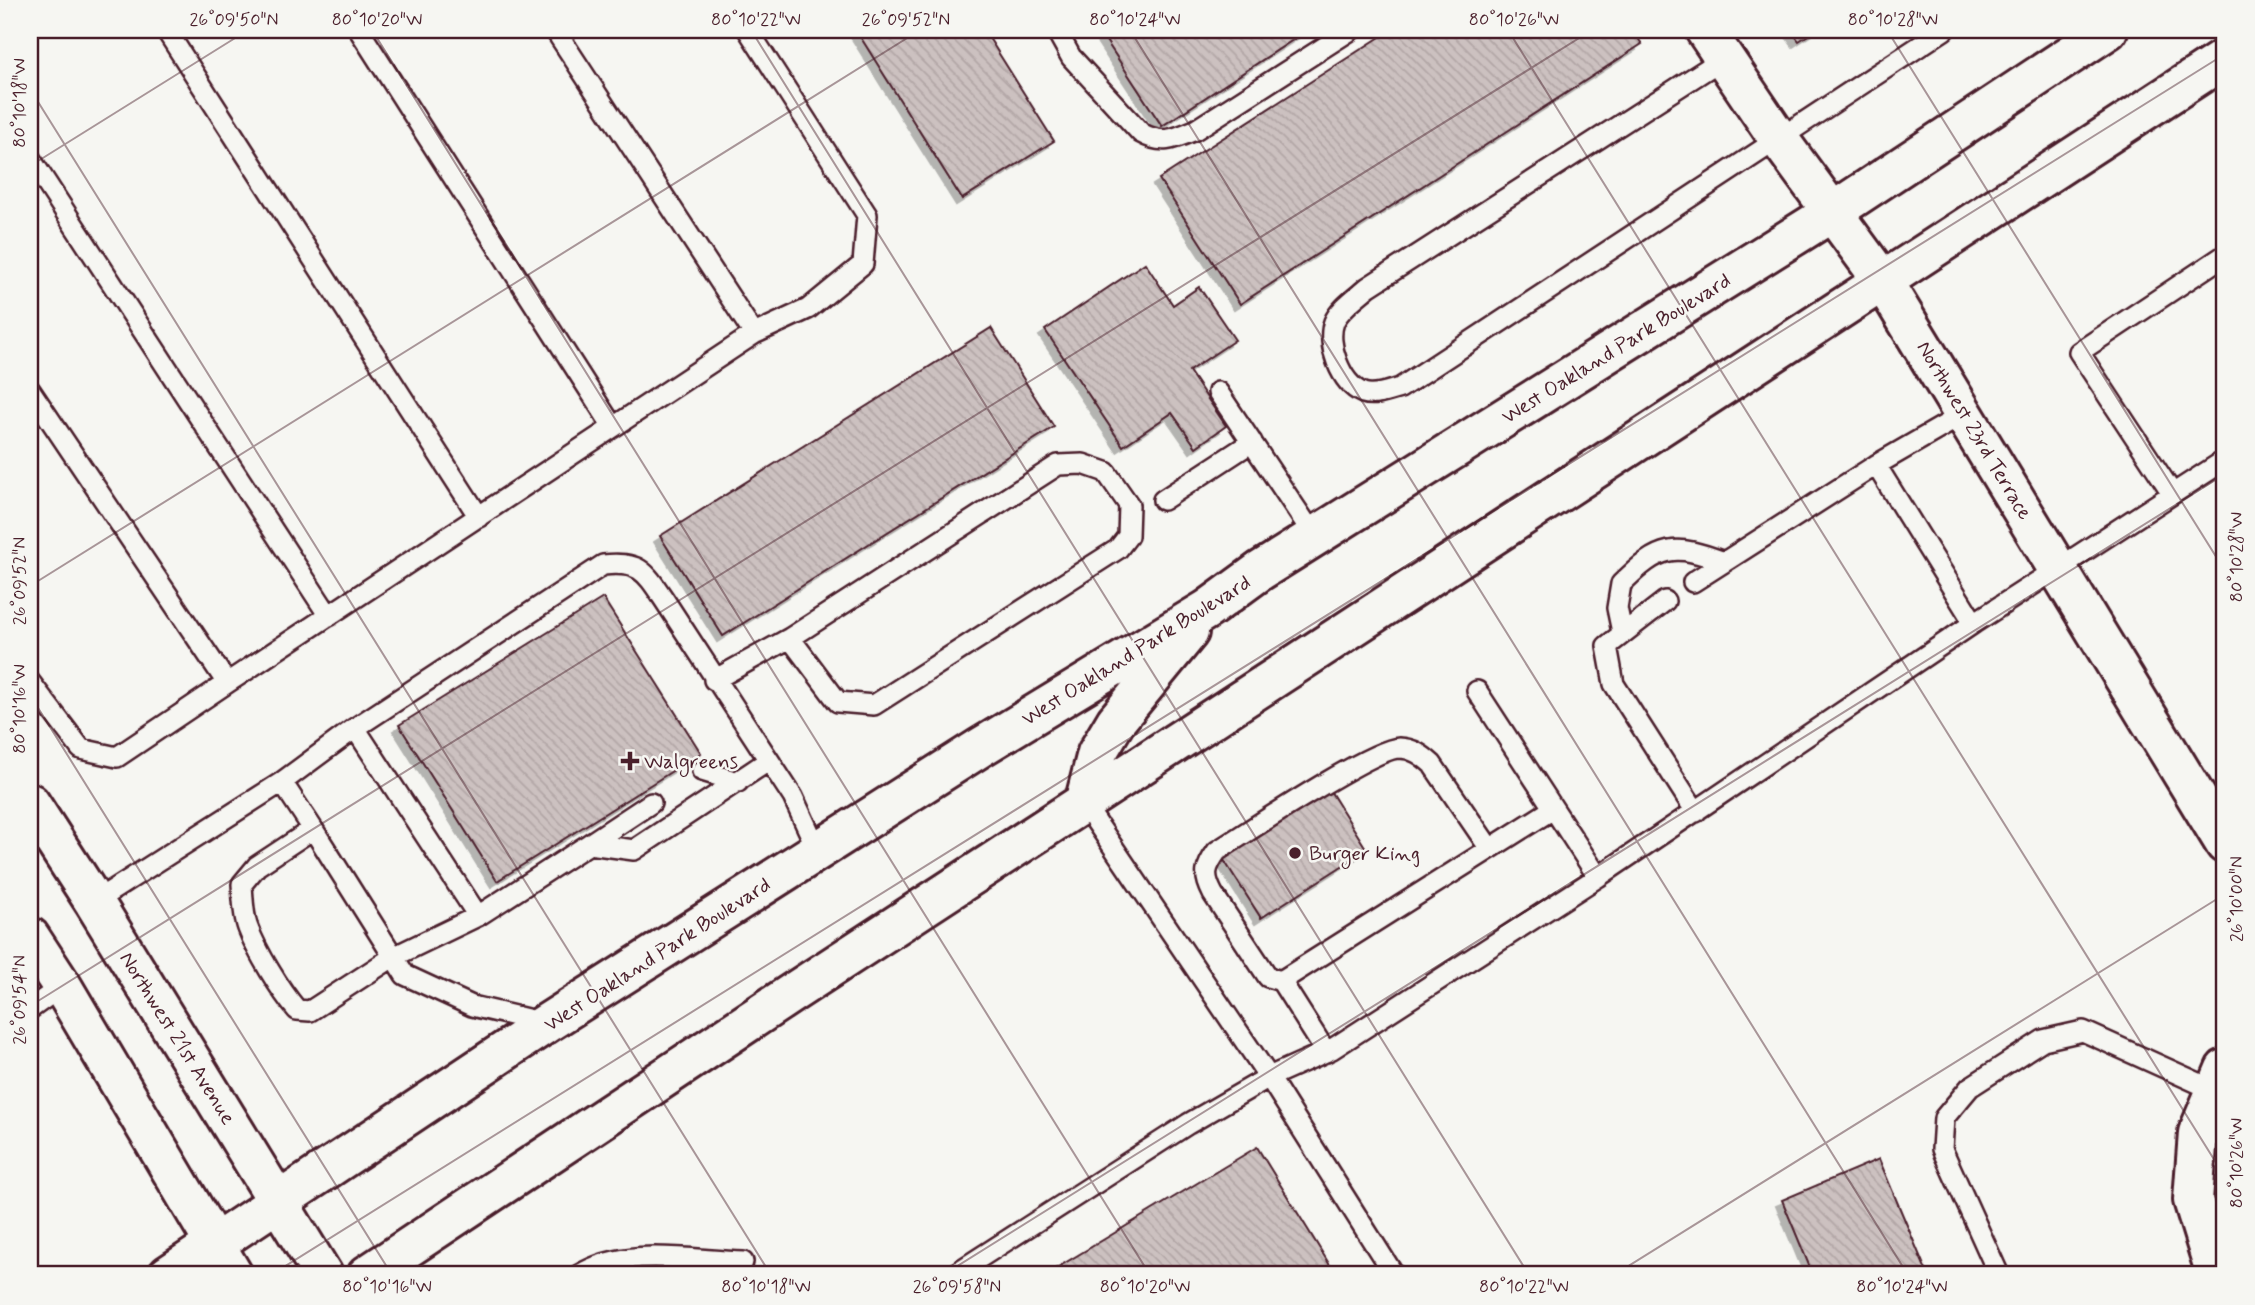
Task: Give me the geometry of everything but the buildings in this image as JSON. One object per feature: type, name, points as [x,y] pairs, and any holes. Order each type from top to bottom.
[{"type":"main road","name":"West Oakland Park Boulevard","points":[[167,1275],[547,1023],[981,747],[1208,609],[1315,537],[1834,211],[2084,36]]},
{"type":"main road","name":"Northwest 23rd Terrace","points":[[1714,44],[1778,138],[1882,280],[2222,832]]},
{"type":"main road","points":[[367,1275],[520,1171],[2225,58]]},
{"type":"main road","points":[[1084,804],[1097,753],[1116,721],[1208,609]]},
{"type":"main road","name":"Northwest 21st Avenue","points":[[30,803],[94,902],[323,1275]]},
{"type":"main road","points":[[30,937],[62,986],[233,1275]]},
{"type":"main road","points":[[2216,1275],[2193,1199],[2198,1133],[2221,1080]]},
{"type":"lane","points":[[166,30],[479,517]]},
{"type":"lane","points":[[359,30],[612,427]]},
{"type":"lane","points":[[555,30],[754,334]]},
{"type":"lane","points":[[30,682],[81,749],[117,757],[754,334],[808,309],[863,264],[867,215],[748,30]]},
{"type":"lane","points":[[1056,30],[1071,57],[1141,133],[1154,140],[1170,141],[1195,131],[1352,30]]},
{"type":"lane","points":[[1714,44],[1368,287],[1335,319],[1329,341],[1344,374],[1360,392],[1373,395],[1400,388],[1944,30]]},
{"type":"lane","points":[[30,158],[329,616]]},
{"type":"lane","points":[[2172,493],[2079,352],[2225,255]]},
{"type":"lane","points":[[30,390],[228,683]]},
{"type":"lane","points":[[1218,392],[1315,537]]},
{"type":"lane","points":[[1693,582],[1875,466],[1966,413]]},
{"type":"lane","points":[[1163,500],[1252,442]]},
{"type":"lane","points":[[953,1275],[1188,1124],[1269,1077],[1326,1052],[1598,877],[1974,622],[2225,460]]},
{"type":"lane","points":[[714,680],[790,638],[1058,466],[1083,464],[1107,472],[1129,505],[1128,536],[1118,549],[874,705],[838,702],[790,638]]},
{"type":"lane","points":[[1875,466],[1974,622]]},
{"type":"lane","points":[[1622,632],[1617,608],[1621,584],[1650,560],[1672,548],[1690,549],[1724,562]]},
{"type":"lane","points":[[94,902],[282,782],[355,728],[603,565],[628,562],[647,574],[793,797],[818,851]]},
{"type":"lane","points":[[1665,601],[1607,646],[1614,684],[1696,812]]},
{"type":"lane","points":[[1477,691],[1598,877]]},
{"type":"lane","points":[[355,728],[478,916]]},
{"type":"lane","points":[[1326,1052],[1281,981],[1268,977],[1206,880],[1206,867],[1217,851],[1356,766],[1381,753],[1400,748],[1420,753],[1432,764],[1489,849]]},
{"type":"lane","points":[[589,844],[634,850],[768,761]]},
{"type":"lane","points":[[702,771],[737,782]]},
{"type":"lane","points":[[282,782],[405,975],[472,1006],[547,1023]]},
{"type":"lane","points":[[313,829],[257,866],[242,884],[248,928],[288,998],[297,1010],[310,1012],[393,957],[478,916],[651,803]]},
{"type":"lane","points":[[1084,804],[1269,1077],[1394,1275]]},
{"type":"lane","points":[[1281,981],[1553,809]]},
{"type":"lane","points":[[30,1010],[62,986]]},
{"type":"lane","points":[[1999,1275],[1942,1149],[1944,1118],[1970,1087],[2043,1040],[2082,1031],[2221,1080]]},
{"type":"lane","points":[[579,1275],[599,1262],[627,1257],[743,1262]]},
{"type":"lane","points":[[668,1275],[682,1259]]},
{"type":"place","name":"Walgreens","points":[[630,761]]},
{"type":"place","name":"Burger King","points":[[1295,853]]}]
